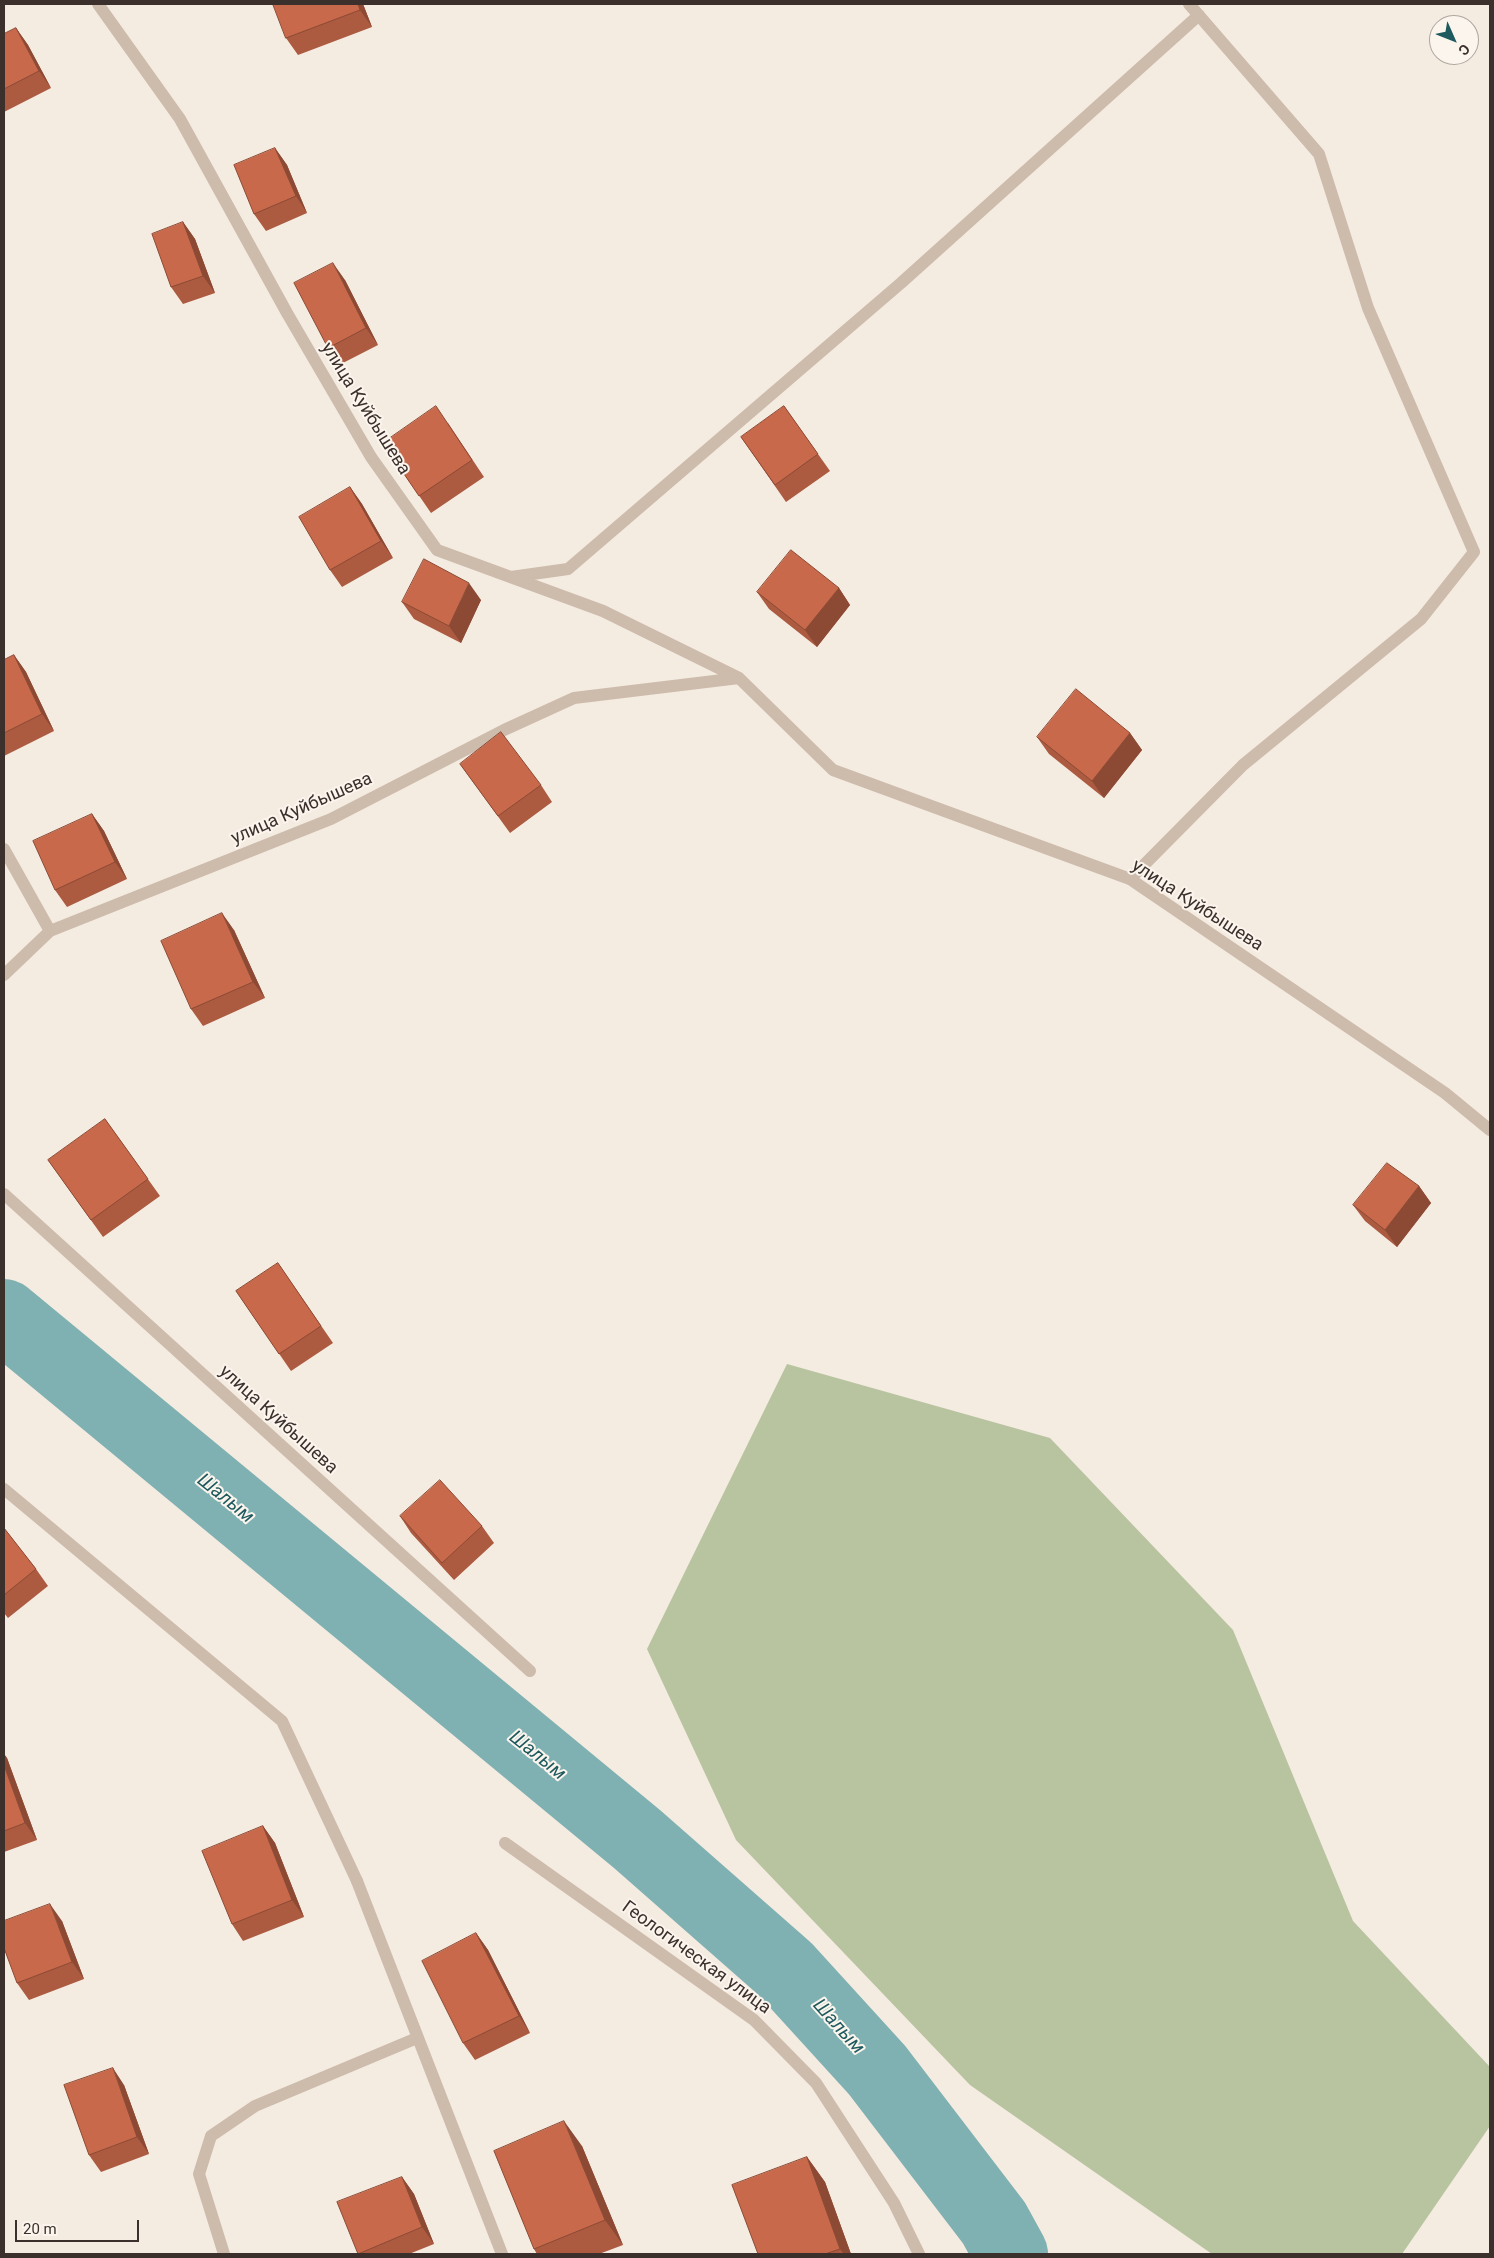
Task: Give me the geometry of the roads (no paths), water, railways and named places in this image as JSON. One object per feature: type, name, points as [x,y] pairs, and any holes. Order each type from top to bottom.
[{"type":"street","name":"улица Куйбышева","points":[[98,4],[180,119],[287,313],[370,457],[437,550],[603,611],[739,678],[833,770],[1130,880],[1445,1093],[1490,1130]]},
{"type":"street","points":[[1130,880],[1244,765],[1421,620],[1474,552],[1368,308],[1319,154],[1189,4]]},
{"type":"street","points":[[511,577],[568,569],[901,284],[1199,16]]},
{"type":"street","name":"улица Куйбышева","points":[[4,975],[50,931],[331,819],[504,730],[574,698],[739,678]]},
{"type":"street","points":[[4,850],[50,931]]},
{"type":"street","name":"улица Куйбышева","points":[[4,1194],[530,1671]]},
{"type":"street","points":[[4,1489],[282,1721],[357,1881],[502,2254]]},
{"type":"street","name":"Геологическая улица","points":[[506,1843],[754,2020],[816,2083],[894,2202],[919,2254]]},
{"type":"street","points":[[224,2254],[199,2174],[211,2136],[255,2106],[417,2038]]},
{"type":"waterway","name":"Шалым","points":[[4,1316],[637,1839],[785,1969],[877,2070],[994,2223],[1011,2254]]}]
